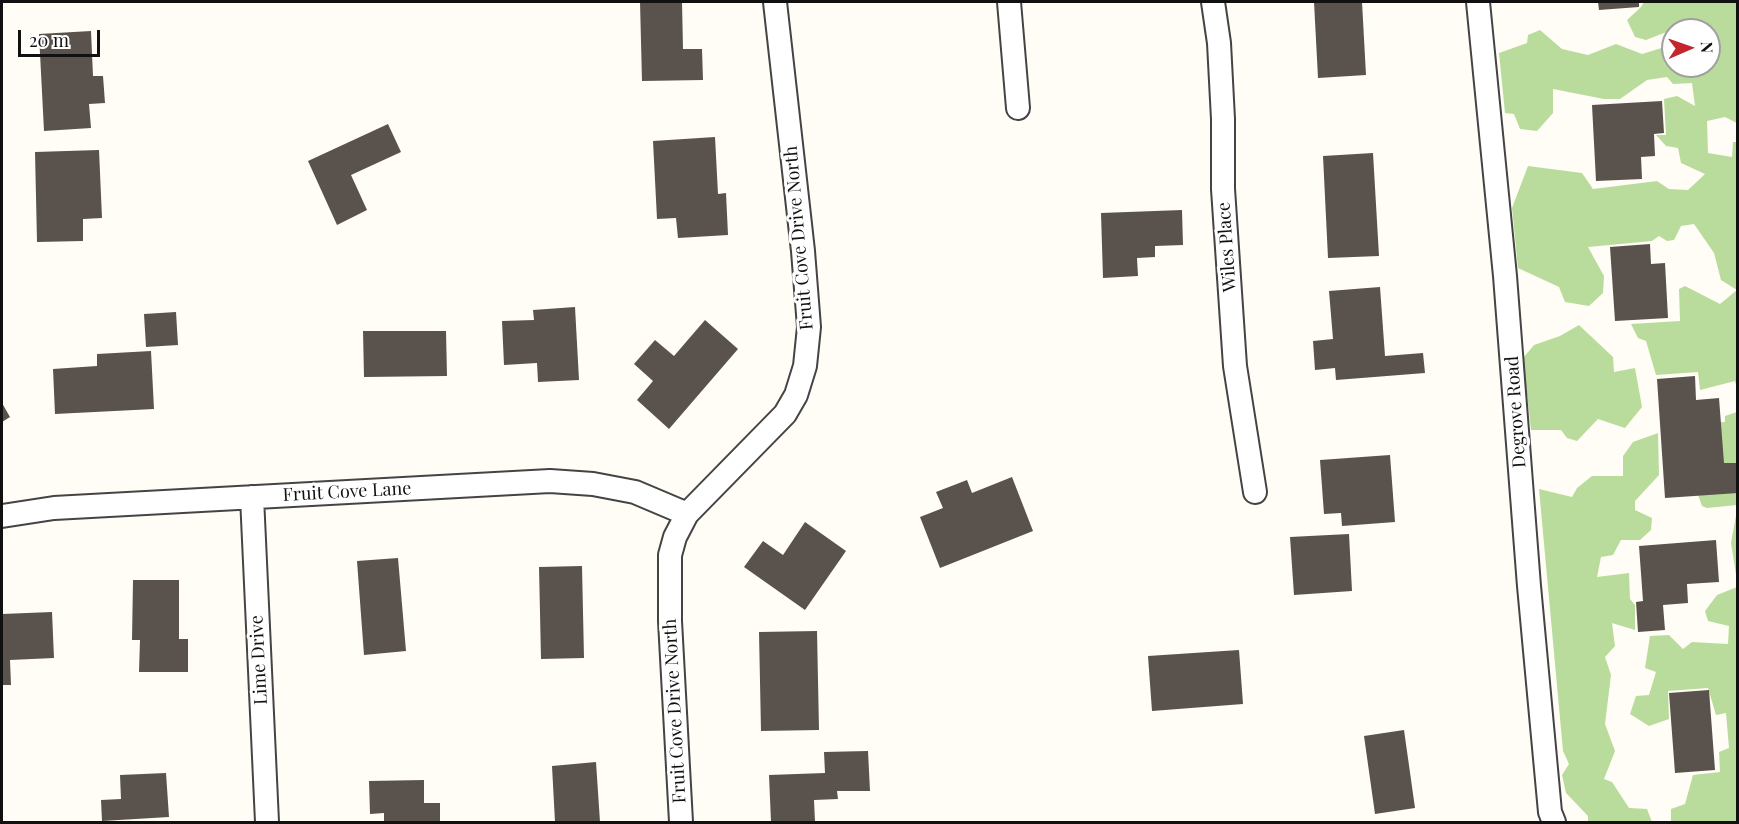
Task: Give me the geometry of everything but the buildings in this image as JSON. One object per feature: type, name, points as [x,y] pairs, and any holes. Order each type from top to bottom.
[{"type":"street","name":"Fruit Cove Drive North","points":[[681,822],[670,621],[670,555],[675,537],[687,514],[784,414],[796,395],[805,366],[809,327],[802,240],[776,2]]},
{"type":"street","points":[[1009,2],[1018,108]]},
{"type":"street","name":"Wiles Place","points":[[1213,2],[1220,54],[1223,189],[1235,366],[1255,492]]},
{"type":"street","name":"Degrove Road","points":[[1478,2],[1504,264],[1529,586],[1550,812],[1554,822]]},
{"type":"street","name":"Fruit Cove Lane","points":[[2,516],[54,508],[550,482],[593,484],[635,492],[687,514]]},
{"type":"street","name":"Lime Drive","points":[[252,497],[267,822]]},
{"type":"green space","points":[[1644,2],[1737,2],[1737,123],[1725,117],[1707,121],[1708,153],[1732,157],[1733,142],[1737,142],[1737,290],[1721,280],[1714,253],[1694,224],[1681,226],[1674,240],[1667,241],[1659,236],[1652,241],[1588,247],[1604,276],[1603,293],[1589,306],[1565,302],[1559,287],[1518,268],[1512,208],[1528,166],[1582,173],[1593,189],[1657,181],[1669,189],[1688,190],[1705,174],[1681,163],[1678,148],[1666,146],[1656,135],[1666,135],[1664,99],[1677,96],[1695,106],[1692,83],[1673,84],[1668,78],[1721,78],[1721,18],[1661,18],[1661,34],[1646,40],[1635,37],[1627,20]]},
{"type":"green space","points":[[1540,30],[1562,49],[1588,55],[1616,44],[1642,54],[1661,48],[1661,78],[1647,80],[1620,99],[1604,99],[1553,89],[1553,113],[1537,131],[1520,129],[1514,114],[1505,113],[1499,53],[1527,43],[1528,35]]},
{"type":"green space","points":[[1685,286],[1720,304],[1737,290],[1737,389],[1735,381],[1700,390],[1698,372],[1656,375],[1646,341],[1638,338],[1631,324],[1680,321],[1679,289]]},
{"type":"green space","points":[[1579,325],[1613,357],[1614,372],[1635,368],[1642,407],[1625,428],[1598,419],[1577,441],[1567,438],[1561,430],[1531,430],[1523,358],[1534,345],[1560,336]]},
{"type":"green space","points":[[1737,412],[1737,505],[1707,508],[1702,506],[1697,492],[1703,423],[1725,422],[1725,416]]},
{"type":"green space","points":[[1658,433],[1659,475],[1635,501],[1635,510],[1652,518],[1651,530],[1640,540],[1621,540],[1613,555],[1601,557],[1597,577],[1629,573],[1630,599],[1635,605],[1635,630],[1612,623],[1615,646],[1605,657],[1611,675],[1605,724],[1615,751],[1604,779],[1612,782],[1629,808],[1647,809],[1652,822],[1588,822],[1588,816],[1566,793],[1562,775],[1569,764],[1563,751],[1539,489],[1572,497],[1577,488],[1592,476],[1623,476],[1623,456],[1633,442]]},
{"type":"green space","points":[[1738,510],[1737,581],[1731,543]]},
{"type":"green space","points":[[1737,587],[1737,822],[1671,822],[1671,809],[1685,804],[1693,775],[1720,772],[1719,752],[1729,748],[1726,713],[1716,715],[1708,688],[1668,691],[1669,719],[1649,726],[1630,714],[1636,696],[1649,695],[1656,672],[1645,668],[1650,636],[1669,635],[1683,649],[1692,642],[1728,644],[1729,626],[1708,621],[1705,611],[1717,595]]}]
